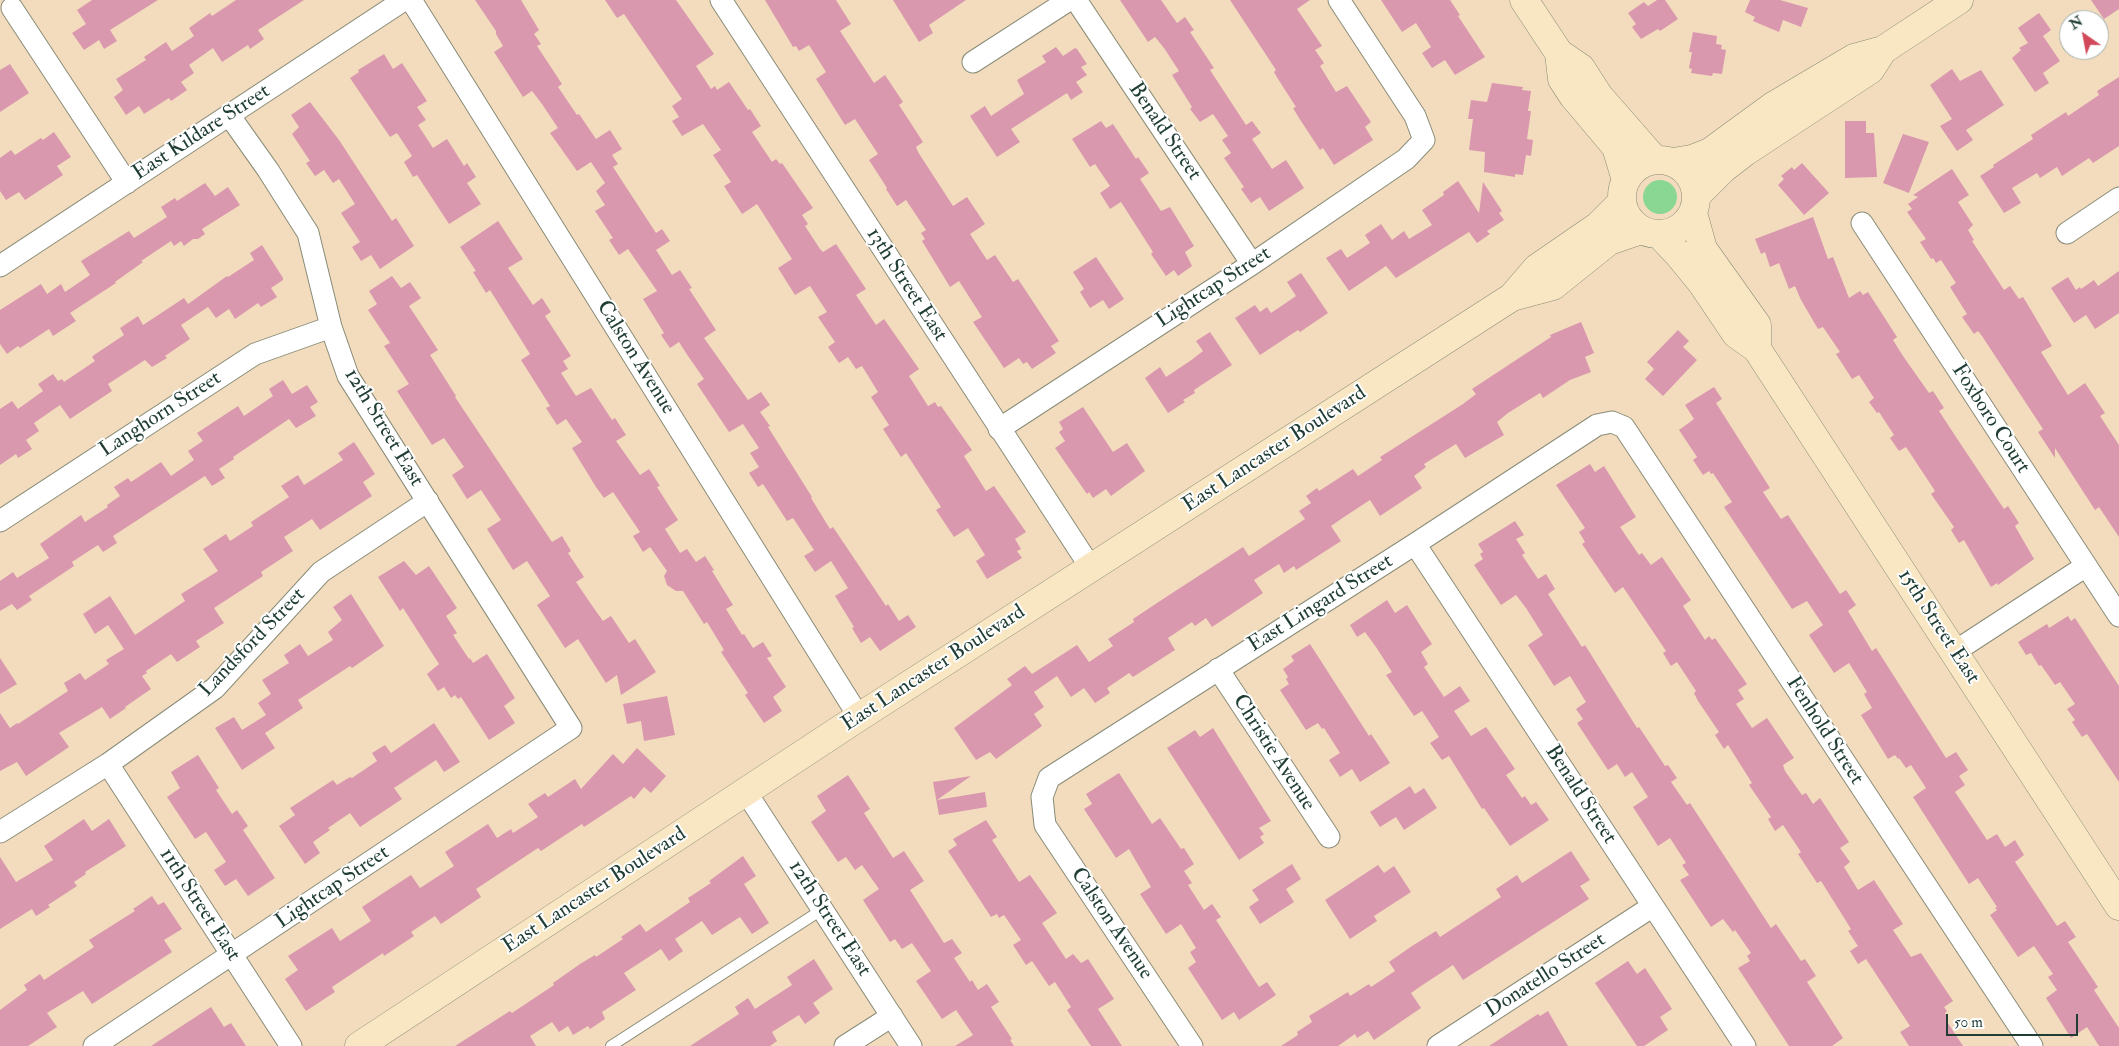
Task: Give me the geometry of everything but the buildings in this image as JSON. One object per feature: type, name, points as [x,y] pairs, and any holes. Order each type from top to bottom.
[{"type":"main road","points":[[1524,0],[1559,54],[1581,68],[1599,96],[1664,161],[1685,170],[1692,182],[1703,249],[1757,324],[1757,349]]},
{"type":"main road","points":[[1624,191],[1639,167],[1664,161],[1692,159],[1710,152],[1781,101],[1854,58],[1883,50],[1959,0]]},
{"type":"main road","points":[[1559,54],[1562,79],[1573,96],[1616,147],[1624,191],[1632,220],[1650,232],[1672,232],[1684,224],[1695,204],[1723,169],[1745,152],[1870,70],[1883,50]]},
{"type":"main road","name":"East Lancaster Boulevard","points":[[359,1046],[859,716],[1512,297],[1537,268],[1598,226],[1624,191]]},
{"type":"main road","name":"East Lancaster Boulevard","points":[[1512,297],[1553,286],[1609,241],[1650,232]]},
{"type":"main road","name":"15th Street East","points":[[1650,232],[1678,254],[1701,282],[1736,334],[1757,349],[2119,906]]},
{"type":"street","name":"East Kildare Street","points":[[0,266],[404,0]]},
{"type":"street","name":"Calston Avenue","points":[[411,0],[859,716]]},
{"type":"street","name":"13th Street East","points":[[721,0],[1091,568]]},
{"type":"street","points":[[974,62],[1069,0]]},
{"type":"street","name":"Benald Street","points":[[1076,0],[1252,264]]},
{"type":"street","name":"Lightcap Street","points":[[999,429],[1252,264],[1406,159],[1424,140],[1415,116],[1339,0]]},
{"type":"street","points":[[12,8],[127,183]]},
{"type":"street","name":"12th Street East","points":[[229,115],[268,170],[308,233],[331,327],[348,376],[570,728]]},
{"type":"street","points":[[2067,233],[2119,198]]},
{"type":"street","name":"Foxboro Court","points":[[1862,223],[2119,616]]},
{"type":"street","name":"Langhorn Street","points":[[0,521],[255,354],[331,327]]},
{"type":"street","name":"East Lingard Street","points":[[1042,797],[1049,778],[1597,425],[1612,422]]},
{"type":"street","name":"Fenhold Street","points":[[1612,422],[1624,427],[2032,1046]]},
{"type":"street","name":"Landsford Street","points":[[2,827],[108,764],[215,688],[321,572],[428,501]]},
{"type":"street","name":"Benald Street","points":[[1415,544],[1745,1046]]},
{"type":"street","points":[[1954,652],[2086,566]]},
{"type":"street","name":"Christie Avenue","points":[[1218,669],[1329,837]]},
{"type":"street","name":"Lightcap Street","points":[[94,1046],[570,728]]},
{"type":"street","name":"11th Street East","points":[[108,764],[291,1046]]},
{"type":"street","name":"12th Street East","points":[[746,792],[911,1046]]},
{"type":"street","name":"Calston Avenue","points":[[1042,797],[1045,825],[1192,1046]]},
{"type":"street","name":"Donatello Street","points":[[1450,1043],[1653,906]]},
{"type":"street","points":[[845,1046],[892,1016]]},
{"type":"lane","points":[[611,1046],[823,909]]},
{"type":"green space","points":[[1660,180],[1667,181],[1672,185],[1676,190],[1676,204],[1672,209],[1667,213],[1660,214],[1653,213],[1648,209],[1644,204],[1643,197],[1644,190],[1648,185],[1653,181]]}]
